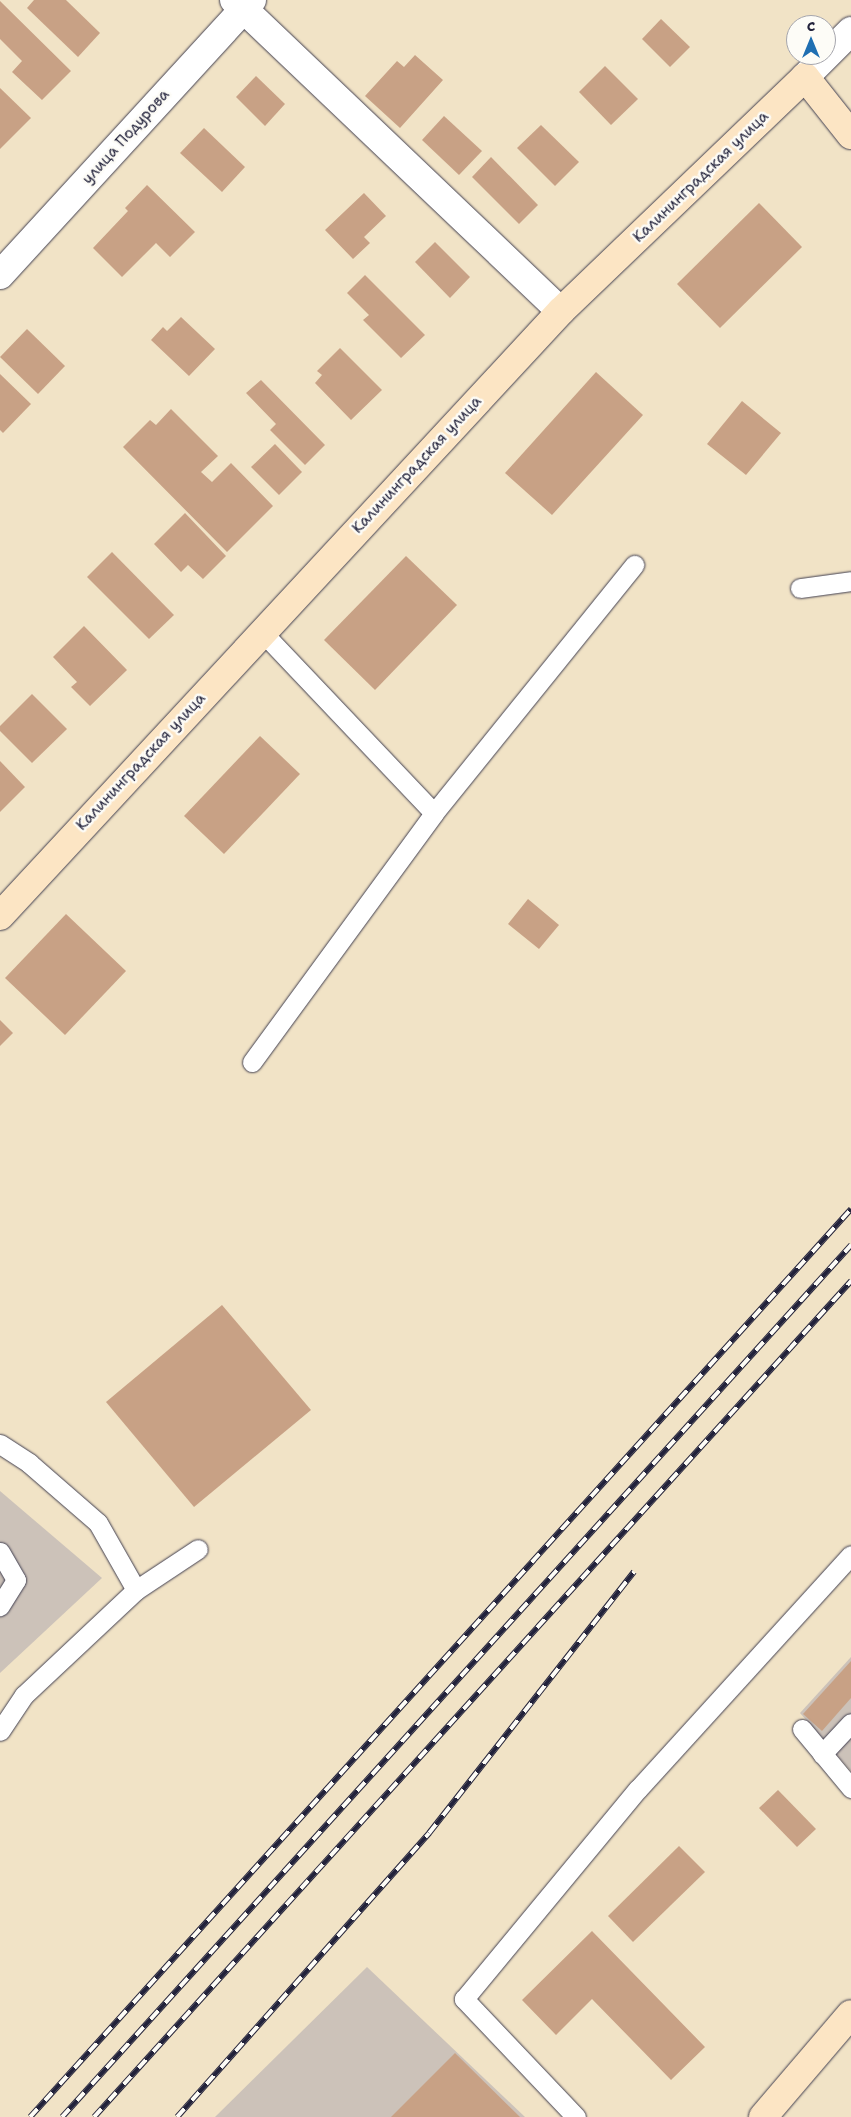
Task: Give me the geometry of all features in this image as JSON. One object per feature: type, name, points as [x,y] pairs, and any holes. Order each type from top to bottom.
[{"type":"street","name":"улица Подурова","points":[[0,275],[243,3]]},
{"type":"street","points":[[243,3],[561,311]]},
{"type":"street","name":"Калининградская улица","points":[[0,916],[261,632],[561,311],[851,31]]},
{"type":"street","points":[[805,77],[851,135]]},
{"type":"street","points":[[763,2117],[851,2014]]},
{"type":"lane","points":[[252,1062],[434,813],[634,565]]},
{"type":"lane","points":[[800,588],[851,581]]},
{"type":"lane","points":[[261,632],[434,813]]},
{"type":"lane","points":[[0,1444],[29,1463],[98,1523],[136,1590]]},
{"type":"lane","points":[[0,1731],[24,1695],[136,1590],[198,1549]]},
{"type":"lane","points":[[0,1552],[16,1580],[0,1606]]},
{"type":"lane","points":[[576,2117],[464,1999],[638,1789],[851,1555]]},
{"type":"lane","points":[[822,1754],[851,1723]]},
{"type":"lane","points":[[802,1729],[851,1788]]},
{"type":"shaded area","points":[[0,1491],[102,1578],[0,1673]]},
{"type":"shaded area","points":[[851,1657],[851,1771],[800,1713]]},
{"type":"shaded area","points":[[367,1967],[525,2117],[215,2117]]},
{"type":"building","points":[[34,0],[66,0],[100,33],[78,57],[27,8]]},
{"type":"building","points":[[0,1],[71,71],[42,100],[12,72],[22,61],[0,39]]},
{"type":"building","points":[[661,19],[690,47],[670,67],[642,39]]},
{"type":"building","points":[[415,55],[443,80],[400,128],[365,96],[397,61],[404,67]]},
{"type":"building","points":[[605,66],[638,99],[611,125],[579,92]]},
{"type":"building","points":[[256,76],[285,104],[265,126],[236,97]]},
{"type":"building","points":[[0,88],[31,118],[0,149]]},
{"type":"building","points":[[444,116],[482,151],[459,175],[422,140]]},
{"type":"building","points":[[541,125],[579,162],[555,186],[517,148]]},
{"type":"building","points":[[204,128],[245,167],[222,192],[180,153]]},
{"type":"building","points":[[491,157],[538,205],[519,224],[472,177]]},
{"type":"building","points":[[147,185],[195,232],[170,257],[156,243],[122,277],[93,248],[128,211],[125,208]]},
{"type":"building","points":[[364,193],[386,216],[364,237],[370,243],[353,259],[325,230]]},
{"type":"building","points":[[759,203],[802,247],[720,328],[677,284]]},
{"type":"building","points":[[435,242],[470,277],[450,298],[415,262]]},
{"type":"building","points":[[365,275],[425,335],[401,358],[363,320],[369,315],[347,293]]},
{"type":"building","points":[[181,317],[215,349],[189,376],[151,340],[163,327],[167,331]]},
{"type":"building","points":[[27,329],[65,366],[38,394],[0,357]]},
{"type":"building","points":[[340,348],[382,390],[351,420],[315,383],[322,375],[317,371]]},
{"type":"building","points":[[596,372],[643,415],[552,515],[505,473]]},
{"type":"building","points":[[0,374],[31,404],[3,433],[0,430]]},
{"type":"building","points":[[261,380],[325,445],[305,465],[270,430],[276,424],[246,393]]},
{"type":"building","points":[[742,401],[781,433],[746,475],[707,444]]},
{"type":"building","points":[[171,409],[218,456],[201,472],[212,482],[231,463],[273,506],[227,552],[123,447],[150,420],[156,425]]},
{"type":"building","points":[[275,444],[302,472],[279,495],[251,467]]},
{"type":"building","points":[[185,513],[226,556],[203,579],[188,565],[181,572],[154,544]]},
{"type":"building","points":[[112,552],[174,615],[149,639],[87,577]]},
{"type":"building","points":[[406,556],[457,605],[375,690],[324,640]]},
{"type":"building","points":[[84,626],[127,670],[90,706],[71,687],[77,682],[53,657]]},
{"type":"building","points":[[32,694],[67,729],[32,763],[0,731],[0,726]]},
{"type":"building","points":[[260,736],[300,774],[224,854],[184,816]]},
{"type":"building","points":[[0,761],[25,787],[0,812]]},
{"type":"building","points":[[528,899],[559,925],[539,949],[508,924]]},
{"type":"building","points":[[66,914],[126,971],[65,1035],[5,978]]},
{"type":"building","points":[[0,1020],[13,1033],[0,1046]]},
{"type":"building","points":[[222,1305],[311,1410],[194,1507],[106,1402]]},
{"type":"building","points":[[851,1661],[851,1698],[822,1731],[803,1714]]},
{"type":"building","points":[[778,1790],[816,1829],[797,1847],[759,1808]]},
{"type":"building","points":[[679,1846],[705,1872],[633,1942],[608,1916]]},
{"type":"building","points":[[592,1931],[705,2047],[671,2080],[592,1999],[556,2035],[522,2000]]},
{"type":"building","points":[[455,2053],[520,2117],[391,2117]]},
{"type":"railway","points":[[30,2117],[851,1209]]},
{"type":"railway","points":[[62,2117],[851,1245]]},
{"type":"railway","points":[[94,2117],[851,1281]]},
{"type":"railway","points":[[177,2117],[429,1833],[634,1572]]}]
